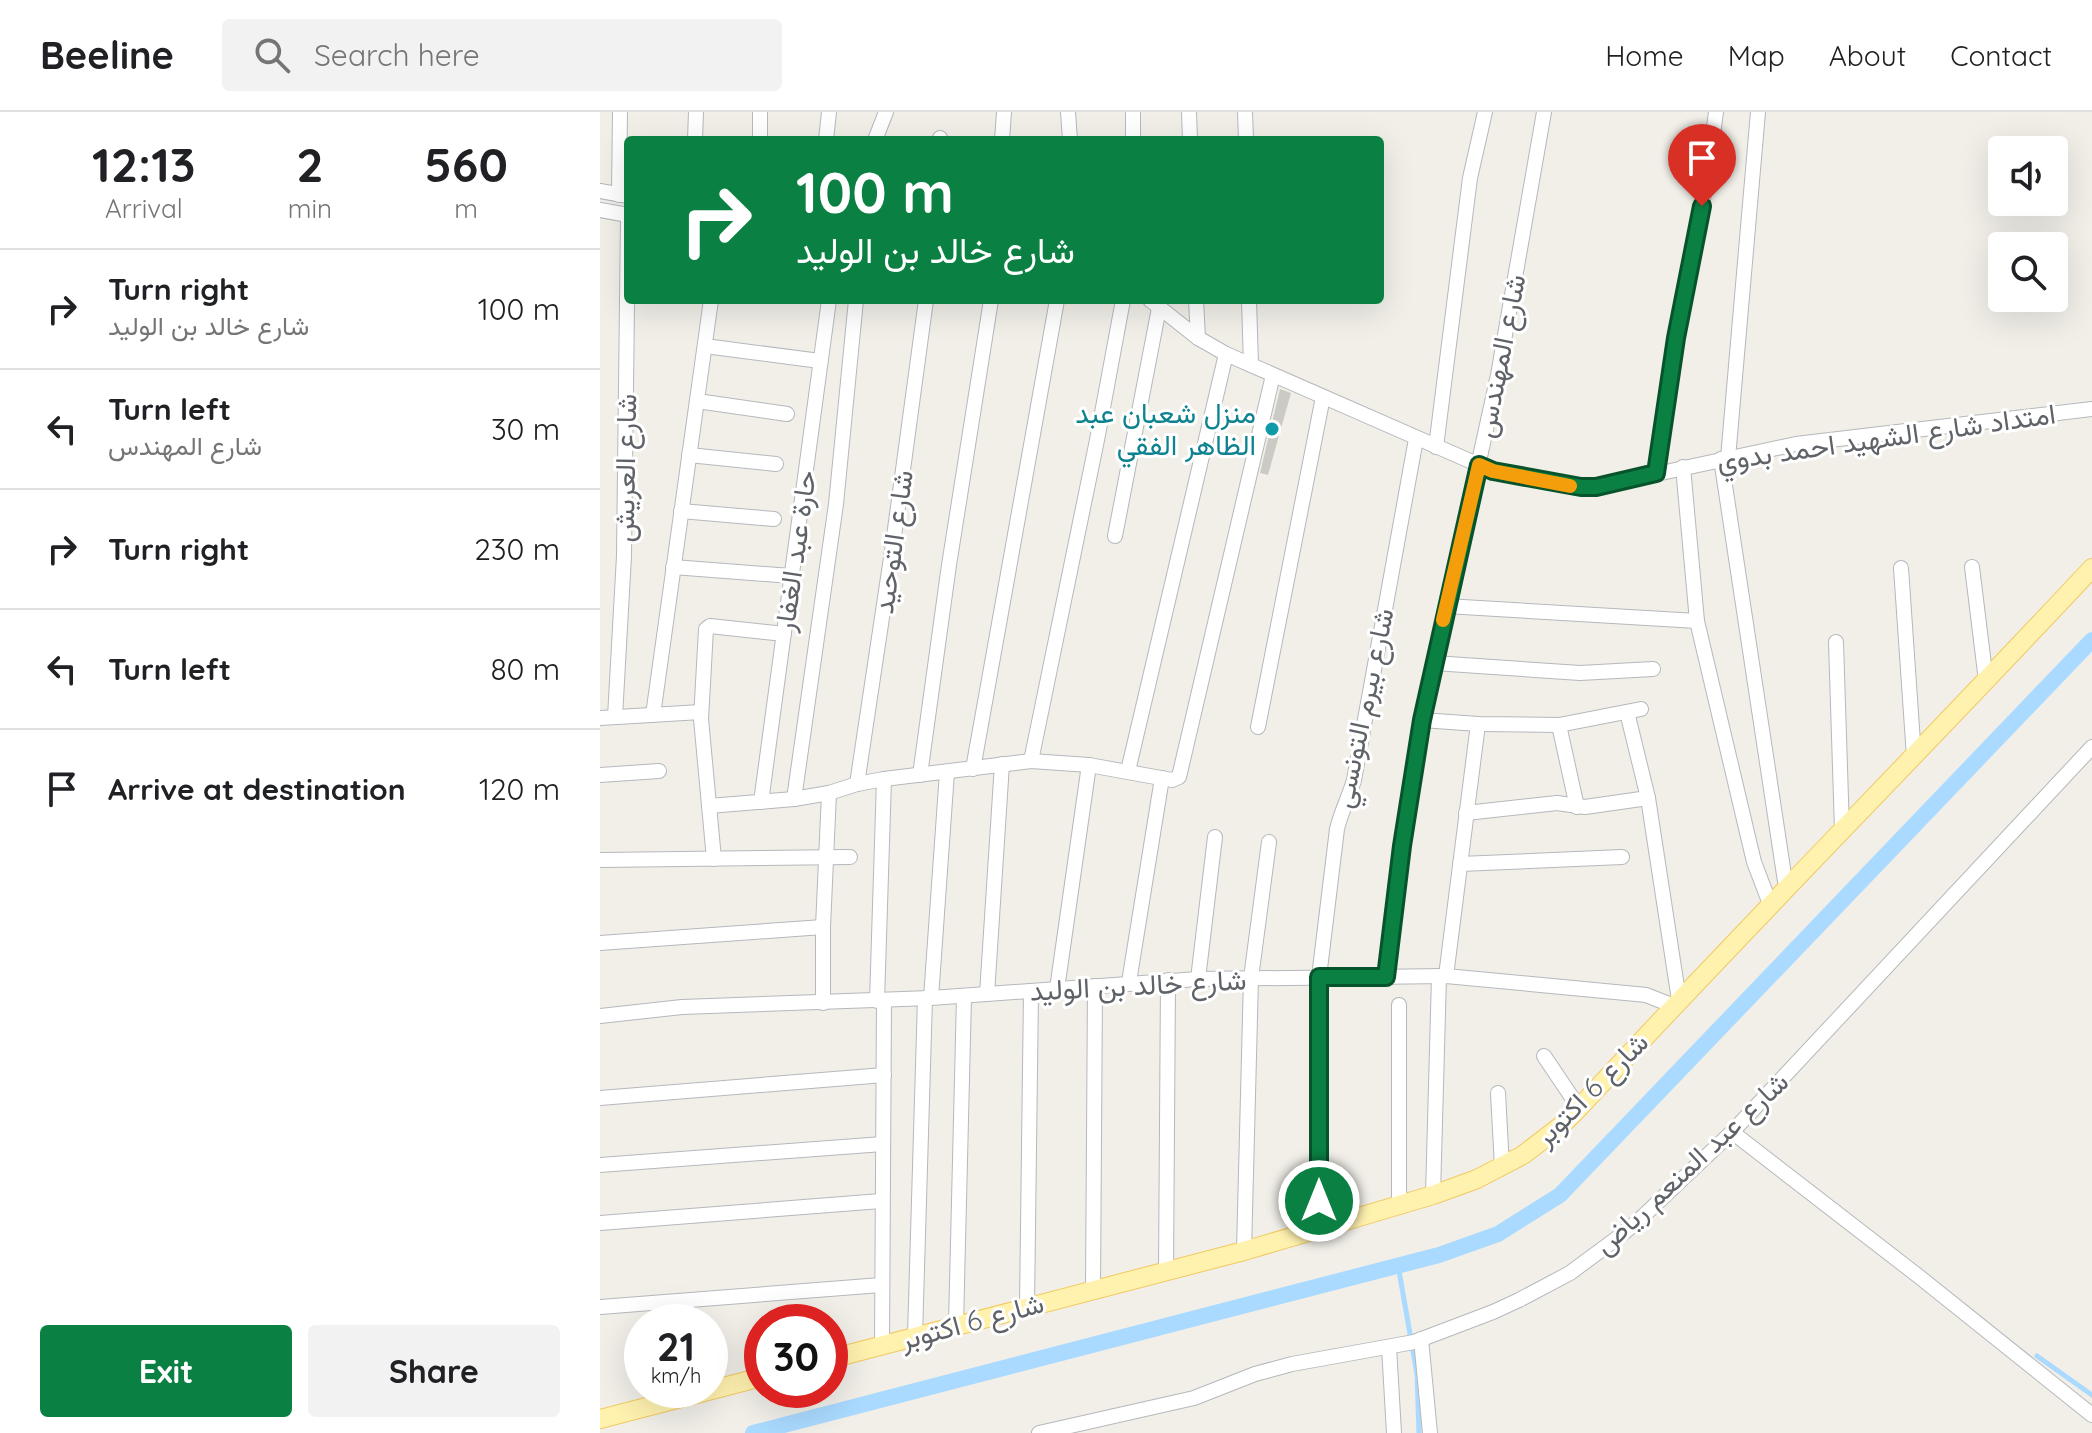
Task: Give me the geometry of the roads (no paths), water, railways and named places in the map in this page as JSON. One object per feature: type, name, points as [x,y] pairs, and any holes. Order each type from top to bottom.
[{"type":"main road","name":"شارع 6 اكتوبر","points":[[848,1354],[1244,1251],[1433,1195],[1502,1167],[1543,1141],[1579,1108],[2092,568]]},
{"type":"main road","points":[[600,1419],[744,1382]]},
{"type":"street","points":[[600,191],[623,196],[620,112]]},
{"type":"street","points":[[695,136],[696,112]]},
{"type":"street","points":[[760,112],[760,136]]},
{"type":"street","points":[[826,136],[829,112]]},
{"type":"street","points":[[877,136],[886,112]]},
{"type":"street","points":[[1002,136],[1004,112]]},
{"type":"street","points":[[1068,112],[1070,136]]},
{"type":"street","points":[[1133,112],[1133,136]]},
{"type":"street","points":[[1189,112],[1190,136]]},
{"type":"street","points":[[1245,112],[1246,136]]},
{"type":"street","points":[[1436,447],[1470,178],[1485,112]]},
{"type":"street","name":"شارع المهندس","points":[[1386,977],[1422,720],[1498,375],[1544,112]]},
{"type":"street","points":[[1656,473],[1676,338],[1707,179],[1716,112]]},
{"type":"street","points":[[1758,112],[1724,458],[1786,888]]},
{"type":"street","points":[[600,210],[624,215]]},
{"type":"street","name":"شارع العريش","points":[[608,717],[624,556],[627,304]]},
{"type":"street","points":[[653,715],[710,304]]},
{"type":"street","name":"حارة عبد الغفار","points":[[761,802],[828,304]]},
{"type":"street","points":[[794,799],[836,504],[856,304]]},
{"type":"street","name":"شارع التوحيد","points":[[857,784],[925,304]]},
{"type":"street","points":[[920,775],[990,304]]},
{"type":"street","points":[[973,769],[1056,304]]},
{"type":"street","points":[[1031,761],[1122,304]]},
{"type":"street","points":[[1115,536],[1154,304]]},
{"type":"street","name":"امتداد شارع الشهيد احمد بدوي","points":[[1154,304],[1198,338],[1226,354],[1416,439],[1493,471],[1581,487],[1596,487],[1796,444],[2092,409]]},
{"type":"street","points":[[1196,304],[1198,338]]},
{"type":"street","points":[[1249,304],[1251,365]]},
{"type":"street","points":[[705,346],[820,361]]},
{"type":"street","points":[[1128,771],[1226,354]]},
{"type":"street","points":[[709,806],[794,799],[884,779],[1031,761],[1089,765],[1175,779],[1180,774],[1273,375]]},
{"type":"street","points":[[1258,727],[1323,397]]},
{"type":"street","points":[[697,401],[787,414]]},
{"type":"street","name":"شارع بيرم التونسي","points":[[1319,1229],[1319,977],[1337,829],[1340,812],[1354,780],[1416,439]]},
{"type":"street","points":[[689,455],[776,464]]},
{"type":"street","points":[[1683,467],[1697,621],[1754,862],[1770,904]]},
{"type":"street","points":[[681,511],[774,519]]},
{"type":"street","points":[[673,567],[791,576]]},
{"type":"street","points":[[1972,567],[1986,681]]},
{"type":"street","points":[[1901,568],[1914,757]]},
{"type":"street","points":[[1446,606],[1697,621]]},
{"type":"street","points":[[714,859],[701,712],[707,627],[784,634]]},
{"type":"street","points":[[1836,642],[1842,830]]},
{"type":"street","points":[[1434,663],[1580,673],[1653,669]]},
{"type":"street","points":[[1422,720],[1559,725],[1634,710],[1676,1003]]},
{"type":"street","points":[[608,717],[701,712]]},
{"type":"street","points":[[1433,1195],[1442,976],[1478,724]]},
{"type":"street","points":[[1559,725],[1577,807]]},
{"type":"street","name":"شارع عبد المنعم رياض","points":[[1039,1433],[1194,1398],[1255,1374],[1292,1364],[1417,1340],[1519,1300],[1570,1273],[1638,1221],[1732,1132],[2092,747]]},
{"type":"street","points":[[987,994],[1002,764]]},
{"type":"street","points":[[1057,989],[1089,765]]},
{"type":"street","points":[[600,775],[659,771]]},
{"type":"street","points":[[915,1336],[928,998],[947,772]]},
{"type":"street","points":[[1129,982],[1162,778]]},
{"type":"street","points":[[882,1345],[884,779]]},
{"type":"street","points":[[823,1003],[829,793]]},
{"type":"street","points":[[1466,813],[1557,803],[1577,807],[1648,798]]},
{"type":"street","points":[[1198,979],[1215,837]]},
{"type":"street","points":[[1244,1251],[1251,978],[1269,842]]},
{"type":"street","points":[[600,860],[850,857]]},
{"type":"street","points":[[1460,864],[1622,857]]},
{"type":"street","points":[[600,943],[823,927]]},
{"type":"street","name":"شارع خالد بن الوليد","points":[[601,1015],[682,1007],[964,996],[1129,982],[1319,977],[1442,976],[1646,995],[1676,1003]]},
{"type":"street","points":[[1166,1271],[1168,980]]},
{"type":"street","points":[[1093,1290],[1095,986]]},
{"type":"street","points":[[1027,1306],[1031,991]]},
{"type":"street","points":[[956,1325],[964,996]]},
{"type":"street","points":[[1399,1005],[1399,1205]]},
{"type":"street","points":[[1544,1056],[1579,1108]]},
{"type":"street","points":[[600,1098],[884,1075]]},
{"type":"street","points":[[1498,1093],[1502,1167]]},
{"type":"street","points":[[1732,1132],[2092,1415]]},
{"type":"street","points":[[600,1165],[883,1144]]},
{"type":"street","points":[[600,1223],[881,1201]]},
{"type":"street","points":[[600,1307],[881,1285]]},
{"type":"street","points":[[1417,1340],[1430,1433]]},
{"type":"street","points":[[1391,1347],[1394,1433]]},
{"type":"waterway","points":[[753,1433],[1439,1255],[1498,1234],[1560,1195],[2092,640]]},
{"type":"waterway","points":[[1398,1265],[1417,1374],[1419,1433]]},
{"type":"waterway","points":[[2037,1356],[2092,1395]]},
{"type":"place","name":"منزل شعبان عبد الظاهر الفقي","points":[[1272,429]]}]
